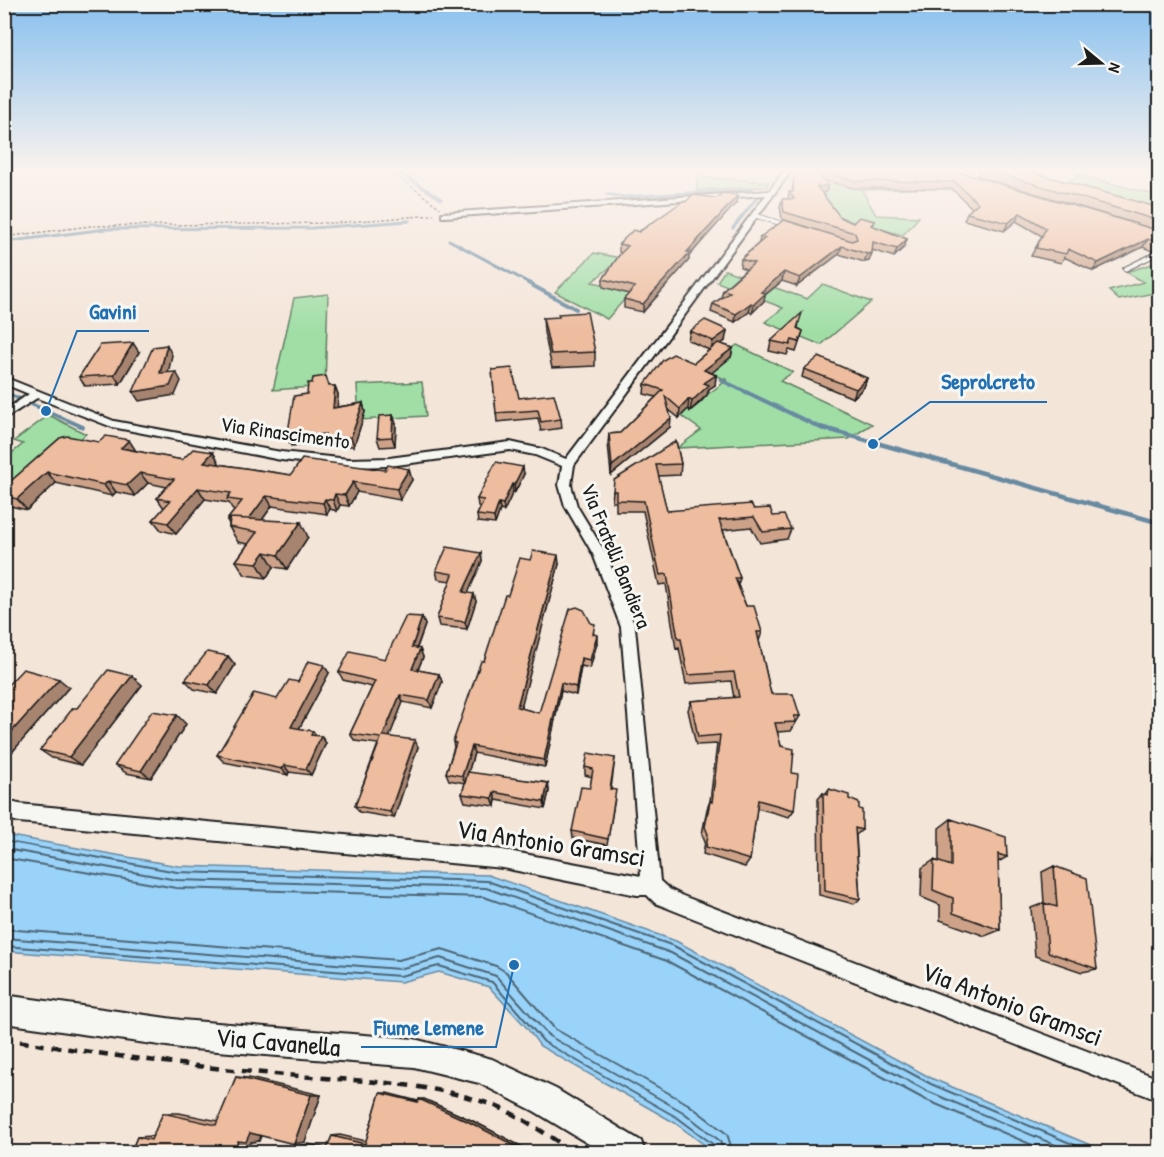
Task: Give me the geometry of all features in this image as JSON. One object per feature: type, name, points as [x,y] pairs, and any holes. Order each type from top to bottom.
[{"type":"main road","name":"Via Cavanella","points":[[4,1009],[181,1034],[414,1053],[482,1069],[545,1100],[630,1152]]},
{"type":"street","name":"Via Fratelli Bandiera","points":[[651,885],[628,627],[598,554],[571,506],[565,485],[568,464],[747,225]]},
{"type":"street","name":"Via Rinascimento","points":[[4,380],[112,424],[281,456],[349,463],[389,462],[510,446],[538,452],[568,464]]},
{"type":"street","points":[[4,416],[36,394]]},
{"type":"street","name":"Via Antonio Gramsci","points":[[4,809],[31,814],[503,859],[637,886],[651,885],[662,896],[680,904],[1160,1090]]},
{"type":"lane","points":[[785,225],[797,229]]},
{"type":"lane","points":[[1125,269],[1160,252]]},
{"type":"path","points":[[4,237],[91,226],[172,225]]},
{"type":"path","points":[[4,1039],[156,1063],[324,1079],[361,1080],[419,1088],[487,1103],[519,1118],[574,1152]]},
{"type":"green space","points":[[865,225],[912,225],[903,235]]},
{"type":"green space","points":[[594,253],[621,258],[592,282],[633,290],[607,319],[555,292]]},
{"type":"green space","points":[[1155,263],[1159,265],[1159,298],[1154,293],[1119,300],[1109,291],[1144,282],[1126,272]]},
{"type":"green space","points":[[725,270],[807,299],[823,284],[871,302],[821,345],[765,322],[783,308],[717,282]]},
{"type":"green space","points":[[328,294],[325,386],[273,390],[294,298]]},
{"type":"green space","points":[[737,345],[793,372],[780,381],[872,424],[849,439],[677,448],[701,430],[680,415],[727,380],[703,370]]},
{"type":"green space","points":[[422,382],[426,416],[359,420],[357,385]]},
{"type":"green space","points":[[49,415],[86,434],[5,503],[5,452],[12,453],[23,444],[14,441]]},
{"type":"water","points":[[5,835],[178,866],[488,875],[676,941],[933,1079],[1107,1152],[714,1152],[675,1123],[540,1046],[527,1028],[489,987],[439,972],[401,982],[5,951]]},
{"type":"building","points":[[649,225],[711,225],[643,304],[624,299],[635,287],[603,279],[628,246],[619,244],[633,230],[639,232]]},
{"type":"building","points":[[777,225],[800,225],[852,241],[857,239],[855,233],[828,225],[871,225],[907,239],[897,249],[873,242],[872,253],[867,254],[842,246],[800,278],[784,272],[761,292],[766,293],[754,304],[751,303],[736,314],[713,304],[730,292],[723,290],[754,263],[741,259],[765,238],[760,237]]},
{"type":"building","points":[[1041,225],[1140,225],[1160,231],[1160,243],[1148,239],[1098,263],[1068,249],[1066,254],[1036,248],[1046,228]]},
{"type":"building","points":[[587,312],[595,352],[551,354],[543,318],[559,317],[558,314]]},
{"type":"building","points":[[802,313],[797,328],[803,331],[799,342],[792,340],[790,345],[771,341]]},
{"type":"building","points":[[705,320],[727,331],[713,341],[690,331]]},
{"type":"building","points":[[133,343],[114,375],[79,377],[100,345]]},
{"type":"building","points":[[718,343],[733,348],[704,370],[716,375],[704,383],[709,385],[692,401],[689,399],[680,409],[665,396],[671,418],[612,466],[609,434],[620,433],[663,390],[645,384],[663,360],[673,354],[694,363]]},
{"type":"building","points":[[167,345],[160,373],[176,372],[170,386],[133,392],[153,347]]},
{"type":"building","points":[[819,357],[867,378],[856,389],[804,369]]},
{"type":"building","points":[[512,368],[519,398],[554,394],[561,419],[541,422],[538,410],[496,413],[492,370]]},
{"type":"building","points":[[326,376],[329,386],[335,386],[333,408],[363,403],[351,437],[324,438],[325,434],[287,438],[294,396],[307,394],[308,383],[312,383],[313,378]]},
{"type":"building","points":[[393,415],[392,437],[377,438],[379,416]]},
{"type":"building","points":[[67,436],[99,442],[106,436],[129,440],[121,448],[182,460],[193,449],[213,452],[204,462],[291,475],[302,459],[385,470],[388,465],[409,469],[397,489],[353,482],[345,495],[335,494],[333,500],[325,499],[323,503],[266,496],[249,519],[230,518],[227,520],[242,501],[227,499],[231,493],[198,488],[168,523],[153,520],[170,501],[157,498],[174,479],[140,473],[127,485],[108,481],[104,485],[47,472],[17,499],[4,496],[4,487],[60,438]]},
{"type":"building","points":[[676,441],[681,464],[656,465],[667,511],[751,504],[754,509],[770,508],[773,516],[784,515],[791,529],[763,532],[754,517],[719,520],[740,578],[735,578],[746,606],[754,606],[762,632],[757,632],[771,694],[793,694],[800,716],[794,716],[796,722],[775,723],[781,746],[794,749],[792,773],[798,774],[794,810],[758,800],[750,860],[706,847],[708,834],[705,827],[710,801],[712,802],[720,735],[698,737],[691,701],[739,697],[734,672],[688,675],[681,639],[678,639],[667,574],[660,575],[644,501],[616,500],[616,491],[613,491],[614,480]]},
{"type":"building","points":[[496,462],[523,467],[503,504],[499,503],[494,517],[477,515],[484,500],[477,499]]},
{"type":"building","points":[[230,518],[301,522],[278,555],[265,552],[257,563],[236,561],[257,532],[229,527]]},
{"type":"building","points":[[447,547],[481,553],[463,592],[474,594],[465,622],[437,618],[453,574],[436,571]]},
{"type":"building","points":[[533,551],[558,555],[517,707],[539,713],[570,609],[577,607],[584,610],[591,623],[595,624],[593,634],[597,635],[590,660],[581,658],[576,687],[561,683],[544,760],[472,746],[462,776],[446,773],[456,743],[453,742],[481,661],[484,661],[505,595],[508,595],[520,558],[530,560]]},
{"type":"building","points":[[406,616],[422,617],[412,647],[420,649],[412,669],[439,674],[429,700],[400,695],[383,736],[415,740],[390,812],[355,806],[381,738],[350,734],[375,681],[339,672],[350,651],[385,659]]},
{"type":"building","points":[[207,652],[228,656],[209,685],[185,680]]},
{"type":"building","points":[[308,661],[324,665],[291,727],[313,731],[311,735],[321,736],[306,769],[284,765],[282,769],[217,755],[254,693],[277,699],[289,680],[298,682]]},
{"type":"building","points":[[23,669],[59,679],[4,740],[4,689]]},
{"type":"building","points":[[108,670],[132,676],[69,757],[40,750],[73,708],[77,708]]},
{"type":"building","points":[[152,711],[177,715],[141,771],[115,765]]},
{"type":"building","points":[[588,753],[615,758],[610,789],[616,790],[608,839],[572,831],[581,787],[590,788],[593,769],[585,767]]},
{"type":"building","points":[[468,772],[548,783],[544,802],[494,792],[492,798],[462,794]]},
{"type":"building","points":[[829,789],[849,795],[849,799],[859,803],[859,809],[862,810],[862,830],[855,828],[860,899],[825,891],[823,793],[828,795]]},
{"type":"building","points":[[951,819],[1006,837],[1007,857],[998,854],[1000,930],[953,913],[953,898],[933,890],[934,860],[951,866]]},
{"type":"building","points":[[1054,866],[1087,878],[1097,969],[1048,952],[1044,903],[1057,907]]},
{"type":"building","points":[[236,1077],[311,1095],[294,1144],[250,1133],[246,1142],[238,1141],[234,1152],[131,1152],[137,1137],[151,1140],[163,1113],[216,1125]]},
{"type":"building","points":[[380,1093],[418,1102],[419,1099],[527,1152],[296,1152],[298,1146],[326,1150],[332,1136],[365,1144]]},
{"type":"waterway","points":[[4,242],[106,229],[312,228],[354,225]]},
{"type":"waterway","points":[[449,240],[531,284]]},
{"type":"waterway","points":[[528,283],[576,309]]},
{"type":"waterway","points":[[721,380],[823,429]]},
{"type":"waterway","points":[[4,392],[83,427]]},
{"type":"waterway","points":[[820,427],[1160,523]]},
{"type":"place","name":"Gavini","points":[[46,411]]},
{"type":"place","name":"Seprolcreto","points":[[873,444]]},
{"type":"place","name":"Fiume Lemene","points":[[514,965]]}]
